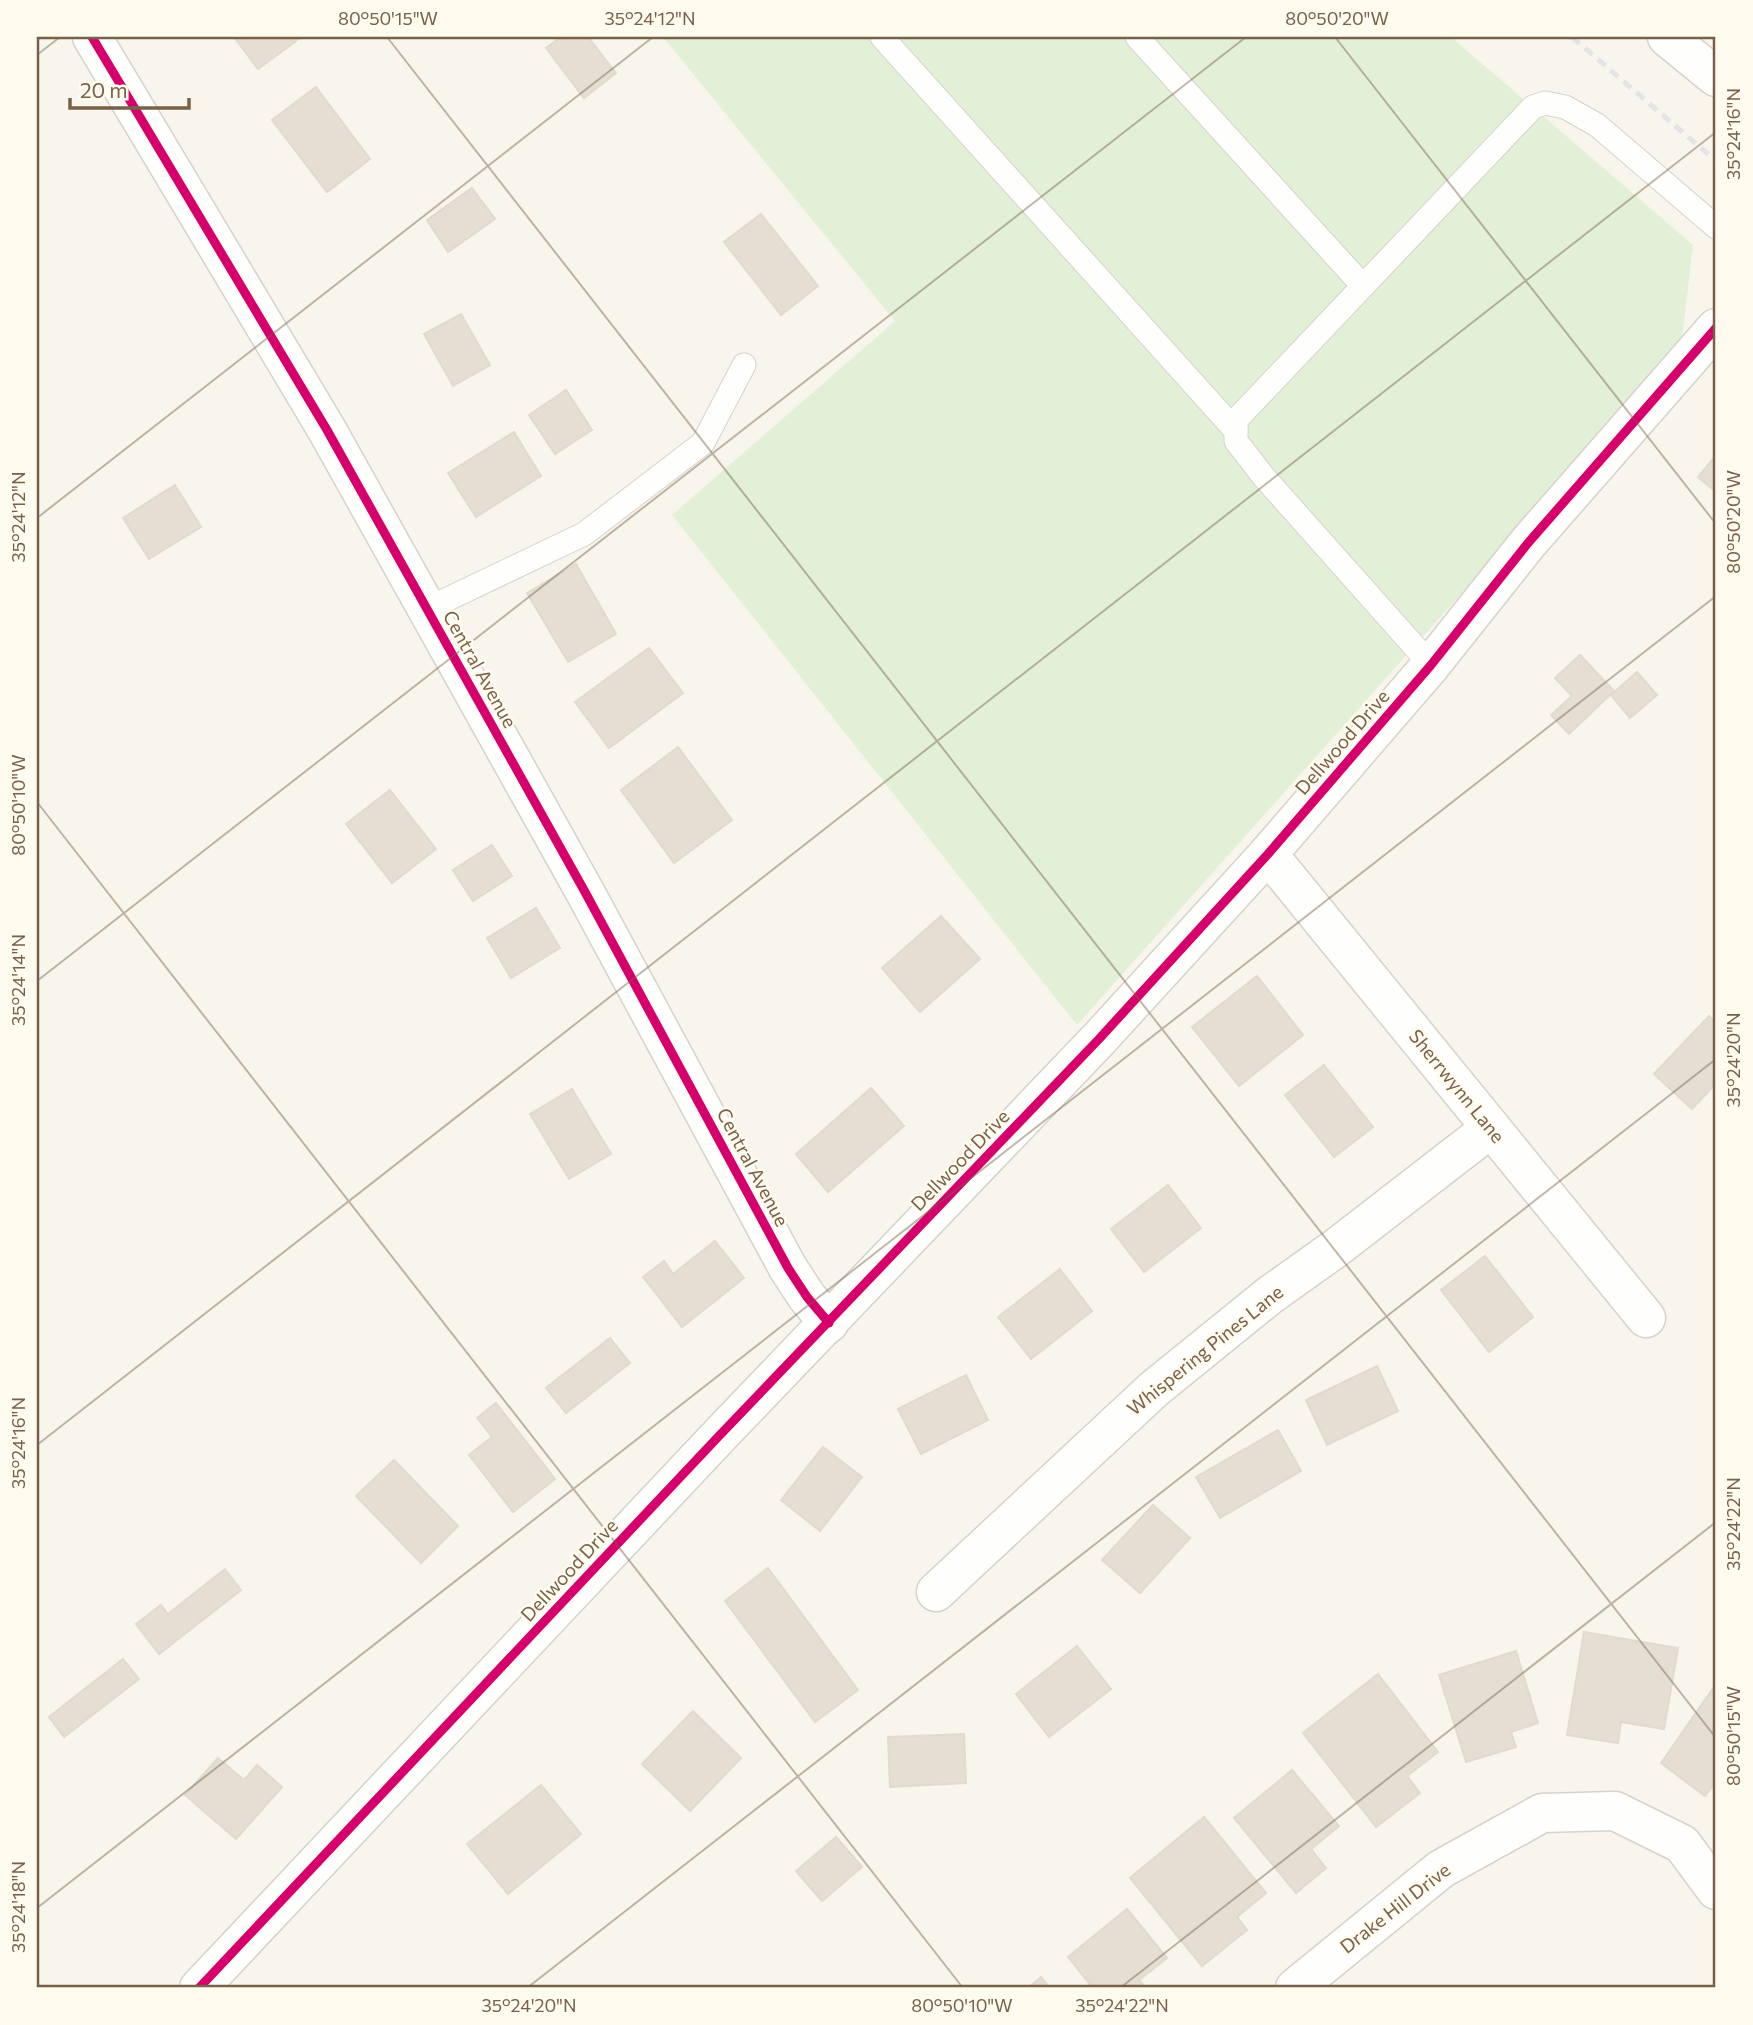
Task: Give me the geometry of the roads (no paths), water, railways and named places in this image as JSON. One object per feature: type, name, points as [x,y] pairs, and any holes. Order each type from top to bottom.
[{"type":"street","name":"Central Avenue","points":[[92,37],[327,430],[585,892],[788,1268],[829,1323]]},
{"type":"street","points":[[1667,37],[1716,77]]},
{"type":"street","name":"Dellwood Drive","points":[[199,1988],[718,1437],[1099,1039],[1268,854],[1431,665],[1528,543],[1716,328]]},
{"type":"street","name":"Sherrwynn Lane","points":[[1268,854],[1646,1318]]},
{"type":"street","name":"Whispering Pines Lane","points":[[936,1592],[1154,1389],[1270,1295],[1336,1248],[1491,1128]]},
{"type":"street","name":"Drake Hill Drive","points":[[1295,1988],[1441,1869],[1542,1813],[1615,1811],[1682,1844],[1716,1890]]},
{"type":"lane","points":[[882,37],[1236,430]]},
{"type":"lane","points":[[1137,37],[1363,286]]},
{"type":"lane","points":[[1431,665],[1263,476],[1236,441],[1236,420],[1533,107],[1545,103],[1565,107],[1597,125],[1716,227]]},
{"type":"lane","points":[[427,609],[584,534],[703,443],[744,365]]},
{"type":"railway","points":[[1572,37],[1716,161]]}]
